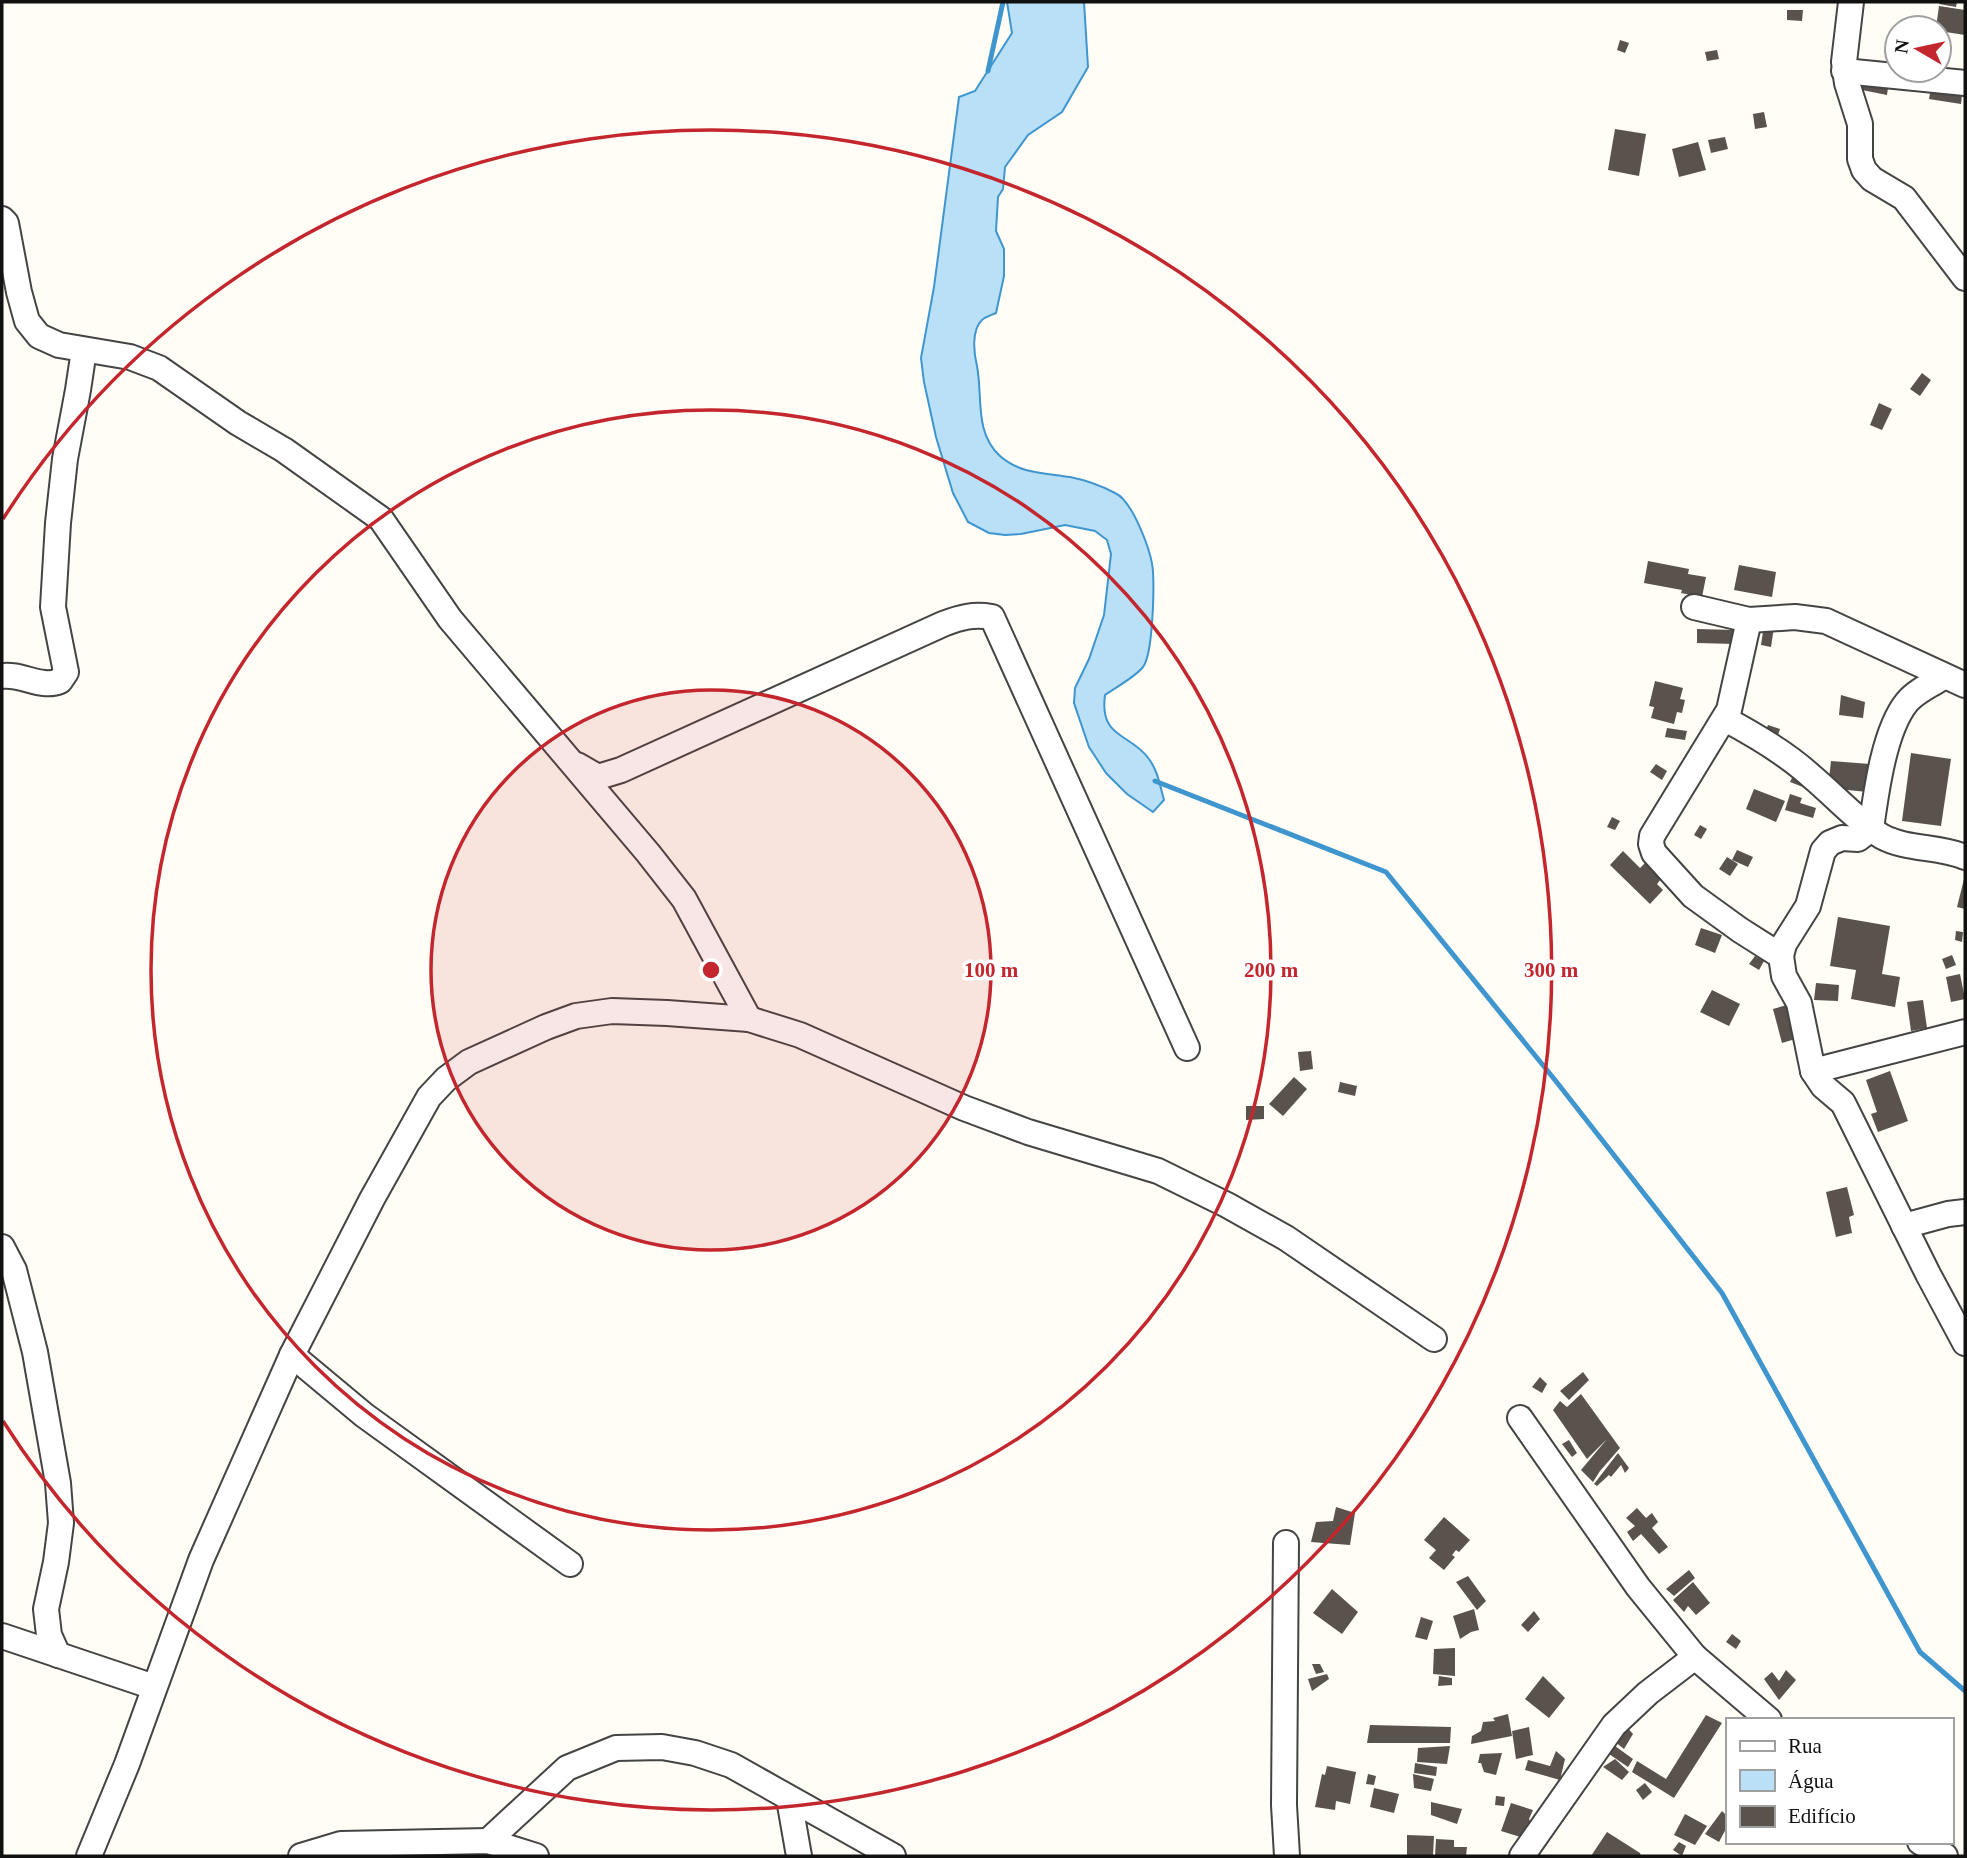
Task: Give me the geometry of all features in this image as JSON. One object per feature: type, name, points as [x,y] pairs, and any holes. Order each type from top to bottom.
[{"type":"street","points":[[1851,2],[1844,71],[1860,124],[1860,159],[1864,170],[1872,179],[1905,198],[1934,240],[1964,274]]},
{"type":"street","points":[[1844,71],[1965,83]]},
{"type":"street","points":[[2,219],[6,223],[27,321],[39,336],[58,345],[130,357],[159,368],[238,423],[284,450],[381,519],[450,619],[684,899],[749,1019]]},
{"type":"street","points":[[2,676],[9,675],[49,684],[60,681],[66,672],[53,607],[54,583],[65,459],[83,350]]},
{"type":"street","points":[[1693,607],[1749,620],[1795,617],[1826,621],[1954,681]]},
{"type":"street","points":[[570,761],[598,777],[943,624],[970,615],[992,617],[1187,1048]]},
{"type":"street","points":[[1749,620],[1729,710],[1674,798],[1652,836],[1651,844],[1654,853],[1693,896],[1781,956]]},
{"type":"street","points":[[1954,681],[1906,703],[1895,724],[1879,774],[1871,829],[1858,839],[1842,838],[1830,843],[1823,851],[1808,906],[1784,944],[1781,956],[1784,976],[1799,1003],[1813,1071],[1823,1086],[1843,1103],[1965,1343]]},
{"type":"street","points":[[1725,719],[1754,735],[1809,773],[1884,838],[1922,848],[1951,851],[1965,857]]},
{"type":"street","points":[[89,1856],[127,1764],[201,1560],[292,1354],[372,1199],[429,1097],[468,1062],[500,1046],[576,1016],[612,1011],[749,1019],[825,1045],[919,1090],[1028,1132],[1158,1171],[1286,1238],[1434,1339]]},
{"type":"street","points":[[1813,1071],[1965,1032]]},
{"type":"street","points":[[1904,1226],[1965,1212]]},
{"type":"street","points":[[2,1247],[14,1270],[35,1352],[58,1483],[61,1524],[46,1609],[49,1634],[58,1655]]},
{"type":"street","points":[[292,1354],[364,1415],[570,1564]]},
{"type":"street","points":[[1520,1418],[1639,1587],[1695,1657],[1767,1718]]},
{"type":"street","points":[[1286,1543],[1284,1805],[1287,1856]]},
{"type":"street","points":[[2,1636],[154,1687]]},
{"type":"street","points":[[1522,1856],[1614,1725],[1648,1693],[1695,1657]]},
{"type":"street","points":[[488,1841],[567,1768],[616,1748],[662,1747],[695,1753],[731,1766],[893,1856]]},
{"type":"street","points":[[789,1799],[799,1856]]},
{"type":"street","points":[[301,1856],[341,1844],[488,1841],[536,1856]]},
{"type":"street","points":[[1924,1844],[1945,1856]]},
{"type":"water","points":[[1007,2],[1084,2],[1088,67],[1062,112],[1028,135],[1005,167],[1003,189],[998,197],[996,231],[1004,249],[1004,276],[996,313],[982,320],[975,336],[981,414],[986,436],[992,447],[1008,462],[1025,470],[1076,478],[1110,490],[1122,498],[1140,528],[1153,572],[1149,649],[1143,667],[1105,695],[1104,709],[1112,728],[1142,751],[1155,768],[1164,800],[1153,812],[1127,794],[1106,773],[1089,747],[1074,703],[1075,688],[1089,659],[1104,615],[1111,554],[1107,540],[1095,531],[1065,525],[1005,535],[989,533],[968,522],[953,493],[936,437],[924,382],[921,358],[934,287],[959,97],[975,91],[1012,33]]},
{"type":"building","points":[[1957,2],[1956,7],[1939,4]]},
{"type":"building","points":[[1939,6],[1965,10],[1965,35],[1953,33],[1953,14],[1938,14]]},
{"type":"building","points":[[1787,10],[1803,10],[1802,21],[1787,20]]},
{"type":"building","points":[[1620,40],[1629,43],[1625,53],[1617,50]]},
{"type":"building","points":[[1717,50],[1719,59],[1707,61],[1705,52]]},
{"type":"building","points":[[1865,77],[1883,80],[1883,84],[1889,84],[1887,95],[1862,90]]},
{"type":"building","points":[[1932,84],[1963,87],[1961,104],[1929,99]]},
{"type":"building","points":[[1764,112],[1767,127],[1755,129],[1753,114]]},
{"type":"building","points":[[1615,129],[1646,134],[1639,176],[1608,170]]},
{"type":"building","points":[[1725,137],[1728,149],[1711,153],[1708,140]]},
{"type":"building","points":[[1698,142],[1706,170],[1679,177],[1672,149]]},
{"type":"building","points":[[1922,373],[1931,380],[1920,396],[1910,389]]},
{"type":"building","points":[[1879,403],[1892,409],[1882,430],[1870,425]]},
{"type":"building","points":[[1648,561],[1689,569],[1688,574],[1706,577],[1702,597],[1681,593],[1682,590],[1644,583]]},
{"type":"building","points":[[1739,565],[1776,572],[1772,597],[1734,590]]},
{"type":"building","points":[[1764,625],[1774,627],[1771,647],[1761,645]]},
{"type":"building","points":[[1697,629],[1735,630],[1735,644],[1697,643]]},
{"type":"building","points":[[1655,681],[1683,688],[1680,699],[1685,700],[1682,713],[1677,712],[1674,724],[1651,718],[1654,707],[1649,706]]},
{"type":"building","points":[[1841,695],[1865,702],[1863,718],[1839,715]]},
{"type":"building","points":[[1768,725],[1780,729],[1776,741],[1763,737]]},
{"type":"building","points":[[1667,728],[1687,731],[1685,740],[1665,737]]},
{"type":"building","points":[[1911,753],[1951,759],[1941,826],[1902,821]]},
{"type":"building","points":[[1831,761],[1870,764],[1867,792],[1828,788]]},
{"type":"building","points":[[1656,764],[1667,771],[1662,780],[1650,772]]},
{"type":"building","points":[[1794,774],[1806,779],[1803,787],[1790,782]]},
{"type":"building","points":[[1754,789],[1785,801],[1776,822],[1746,809]]},
{"type":"building","points":[[1790,794],[1802,798],[1800,803],[1816,808],[1813,818],[1785,810]]},
{"type":"building","points":[[1612,817],[1620,821],[1615,830],[1607,827]]},
{"type":"building","points":[[1700,825],[1707,829],[1701,839],[1694,835]]},
{"type":"building","points":[[1737,850],[1753,857],[1748,867],[1732,860]]},
{"type":"building","points":[[1623,851],[1640,868],[1645,863],[1661,879],[1657,884],[1663,890],[1650,904],[1610,865]]},
{"type":"building","points":[[1727,857],[1738,864],[1730,876],[1719,869]]},
{"type":"building","points":[[1965,879],[1965,909],[1957,907]]},
{"type":"building","points":[[1838,917],[1890,926],[1882,974],[1900,977],[1895,1007],[1851,999],[1856,970],[1830,966]]},
{"type":"building","points":[[1701,928],[1722,935],[1715,953],[1695,945]]},
{"type":"building","points":[[1956,931],[1963,932],[1962,942],[1955,940]]},
{"type":"building","points":[[1952,955],[1956,965],[1946,969],[1942,959]]},
{"type":"building","points":[[1755,956],[1764,961],[1759,970],[1749,964]]},
{"type":"building","points":[[1960,974],[1965,999],[1951,1002],[1946,977]]},
{"type":"building","points":[[1816,983],[1839,985],[1838,1001],[1814,1000]]},
{"type":"building","points":[[1712,990],[1740,1004],[1729,1026],[1700,1012]]},
{"type":"building","points":[[1923,1000],[1927,1028],[1911,1031],[1907,1002]]},
{"type":"building","points":[[1793,1003],[1802,1037],[1782,1043],[1773,1009]]},
{"type":"building","points":[[1311,1051],[1313,1069],[1300,1071],[1298,1052]]},
{"type":"building","points":[[1890,1071],[1908,1121],[1878,1132],[1871,1114],[1877,1112],[1866,1080]]},
{"type":"building","points":[[1294,1077],[1307,1089],[1283,1116],[1269,1104]]},
{"type":"building","points":[[1340,1082],[1357,1086],[1355,1096],[1338,1092]]},
{"type":"building","points":[[1246,1106],[1264,1106],[1264,1119],[1246,1120]]},
{"type":"building","points":[[1847,1187],[1854,1215],[1849,1217],[1852,1233],[1836,1237],[1826,1192]]},
{"type":"building","points":[[1583,1372],[1589,1380],[1569,1400],[1560,1391]]},
{"type":"building","points":[[1540,1377],[1547,1384],[1542,1393],[1532,1387]]},
{"type":"building","points":[[1581,1394],[1620,1448],[1593,1482],[1581,1470],[1607,1439],[1587,1459],[1553,1410],[1560,1401],[1567,1407]]},
{"type":"building","points":[[1569,1440],[1577,1453],[1572,1457],[1562,1444]]},
{"type":"building","points":[[1618,1453],[1629,1468],[1625,1473],[1621,1465],[1611,1477],[1609,1475],[1597,1486],[1594,1484]]},
{"type":"building","points":[[1336,1507],[1355,1513],[1350,1545],[1311,1542],[1316,1522],[1333,1521]]},
{"type":"building","points":[[1637,1508],[1646,1518],[1652,1513],[1658,1522],[1652,1528],[1668,1547],[1659,1554],[1641,1534],[1633,1541],[1627,1532],[1635,1526],[1626,1518]]},
{"type":"building","points":[[1444,1517],[1470,1540],[1459,1552],[1456,1550],[1452,1555],[1455,1557],[1444,1570],[1429,1558],[1436,1550],[1424,1540]]},
{"type":"building","points":[[1689,1570],[1695,1578],[1674,1596],[1666,1589]]},
{"type":"building","points":[[1468,1576],[1486,1601],[1477,1610],[1456,1582]]},
{"type":"building","points":[[1693,1582],[1710,1603],[1696,1615],[1688,1606],[1684,1612],[1673,1600]]},
{"type":"building","points":[[1332,1589],[1358,1612],[1342,1634],[1313,1613]]},
{"type":"building","points":[[1474,1609],[1479,1630],[1460,1639],[1453,1616]]},
{"type":"building","points":[[1534,1611],[1540,1619],[1528,1632],[1521,1625]]},
{"type":"building","points":[[1421,1617],[1433,1621],[1427,1640],[1415,1637]]},
{"type":"building","points":[[1732,1634],[1741,1641],[1736,1649],[1726,1642]]},
{"type":"building","points":[[1455,1648],[1455,1676],[1433,1674],[1434,1649]]},
{"type":"building","points":[[1312,1664],[1320,1664],[1324,1672],[1316,1674]]},
{"type":"building","points":[[1786,1670],[1796,1680],[1779,1700],[1764,1679],[1772,1672],[1779,1681]]},
{"type":"building","points":[[1327,1674],[1329,1679],[1312,1691],[1308,1679]]},
{"type":"building","points":[[1439,1676],[1452,1678],[1452,1685],[1438,1686]]},
{"type":"building","points":[[1543,1676],[1565,1698],[1549,1718],[1525,1699]]},
{"type":"building","points":[[1508,1714],[1512,1736],[1471,1744],[1472,1736],[1481,1731],[1483,1722],[1495,1721],[1493,1718]]},
{"type":"building","points":[[1706,1715],[1722,1723],[1674,1798],[1632,1772],[1637,1761],[1666,1779]]},
{"type":"building","points":[[1370,1725],[1451,1727],[1450,1743],[1367,1743]]},
{"type":"building","points":[[1625,1725],[1633,1734],[1624,1749],[1614,1741]]},
{"type":"building","points":[[1529,1727],[1533,1755],[1516,1759],[1512,1731]]},
{"type":"building","points":[[1450,1746],[1447,1764],[1417,1762],[1418,1748]]},
{"type":"building","points":[[1615,1746],[1633,1759],[1628,1767],[1609,1754]]},
{"type":"building","points":[[1556,1751],[1565,1759],[1560,1780],[1525,1770],[1528,1760],[1550,1766]]},
{"type":"building","points":[[1502,1753],[1496,1775],[1484,1772],[1481,1763],[1478,1763],[1480,1754]]},
{"type":"building","points":[[1615,1759],[1629,1772],[1622,1780],[1603,1767]]},
{"type":"building","points":[[1415,1763],[1437,1767],[1436,1776],[1414,1773]]},
{"type":"building","points":[[1327,1766],[1356,1772],[1350,1804],[1336,1801],[1335,1810],[1315,1807],[1322,1774],[1325,1775]]},
{"type":"building","points":[[1368,1774],[1376,1776],[1374,1785],[1366,1784]]},
{"type":"building","points":[[1413,1774],[1434,1779],[1431,1791],[1414,1788]]},
{"type":"building","points":[[1645,1783],[1652,1792],[1643,1800],[1636,1790]]},
{"type":"building","points":[[1374,1788],[1399,1794],[1394,1813],[1370,1807]]},
{"type":"building","points":[[1496,1796],[1505,1797],[1504,1806],[1495,1805]]},
{"type":"building","points":[[1431,1802],[1462,1809],[1457,1824],[1431,1815]]},
{"type":"building","points":[[1511,1803],[1533,1810],[1527,1839],[1501,1831]]},
{"type":"building","points":[[1722,1811],[1726,1815],[1726,1829],[1719,1842],[1705,1834]]},
{"type":"building","points":[[1685,1814],[1707,1826],[1695,1845],[1674,1835]]},
{"type":"building","points":[[1607,1832],[1640,1853],[1641,1856],[1591,1856]]},
{"type":"building","points":[[1407,1835],[1434,1836],[1433,1856],[1407,1856]]},
{"type":"building","points":[[1436,1839],[1454,1840],[1454,1847],[1467,1847],[1466,1856],[1435,1856]]},
{"type":"building","points":[[1679,1842],[1686,1846],[1682,1856],[1673,1850]]},
{"type":"waterway","points":[[988,71],[1003,2]]},
{"type":"waterway","points":[[1155,781],[1386,872],[1555,1080],[1722,1293],[1920,1652],[1965,1691]]}]
